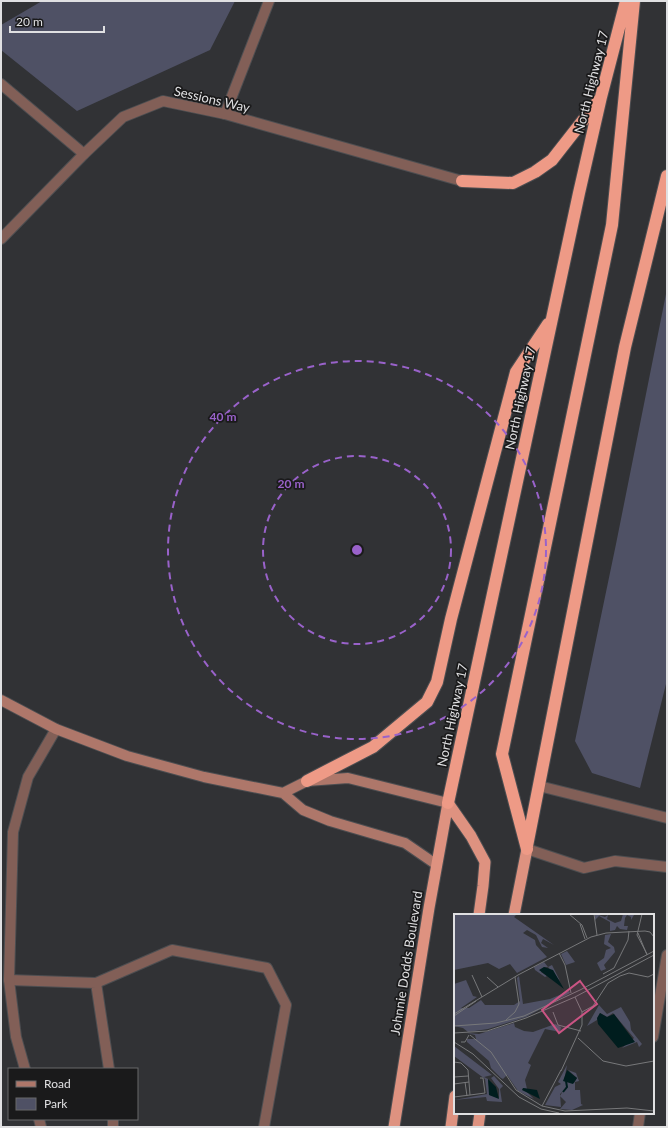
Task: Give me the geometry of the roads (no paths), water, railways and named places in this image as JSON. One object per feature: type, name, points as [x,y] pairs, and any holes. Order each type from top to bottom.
[{"type":"highway","name":"North Highway 17","points":[[448,803],[601,97],[626,1]]},
{"type":"highway","points":[[527,849],[502,754],[612,225],[634,1]]},
{"type":"highway","points":[[462,181],[513,183],[535,172],[552,160],[601,97]]},
{"type":"highway","points":[[514,914],[625,347],[667,176]]},
{"type":"highway","points":[[307,781],[373,747],[427,702],[437,682],[457,596],[516,372],[552,318]]},
{"type":"highway","points":[[448,803],[471,836],[485,862],[479,914]]},
{"type":"highway","name":"Johnnie Dodds Boulevard","points":[[394,1127],[448,803]]},
{"type":"highway","points":[[451,1127],[454,1104]]},
{"type":"highway","points":[[478,1127],[480,1114]]},
{"type":"main road","points":[[1,700],[56,729],[127,756],[204,777],[283,793],[303,810],[330,821],[405,843],[437,865]]},
{"type":"main road","points":[[283,793],[307,781],[348,778],[448,803]]},
{"type":"street","points":[[225,114],[269,1]]},
{"type":"street","points":[[1,84],[84,154]]},
{"type":"street","name":"Sessions Way","points":[[1,239],[84,154],[123,117],[163,101],[225,114],[462,181]]},
{"type":"street","points":[[25,1068],[16,1037],[9,980],[13,832],[28,777],[56,729]]},
{"type":"street","points":[[539,786],[667,818]]},
{"type":"street","points":[[527,849],[584,868],[615,861],[667,867]]},
{"type":"street","points":[[9,980],[96,983],[172,950],[267,968],[286,1005],[264,1127]]},
{"type":"street","points":[[654,1033],[664,990],[667,955]]},
{"type":"street","points":[[96,983],[110,1068]]},
{"type":"street","points":[[638,1127],[640,1114]]}]
